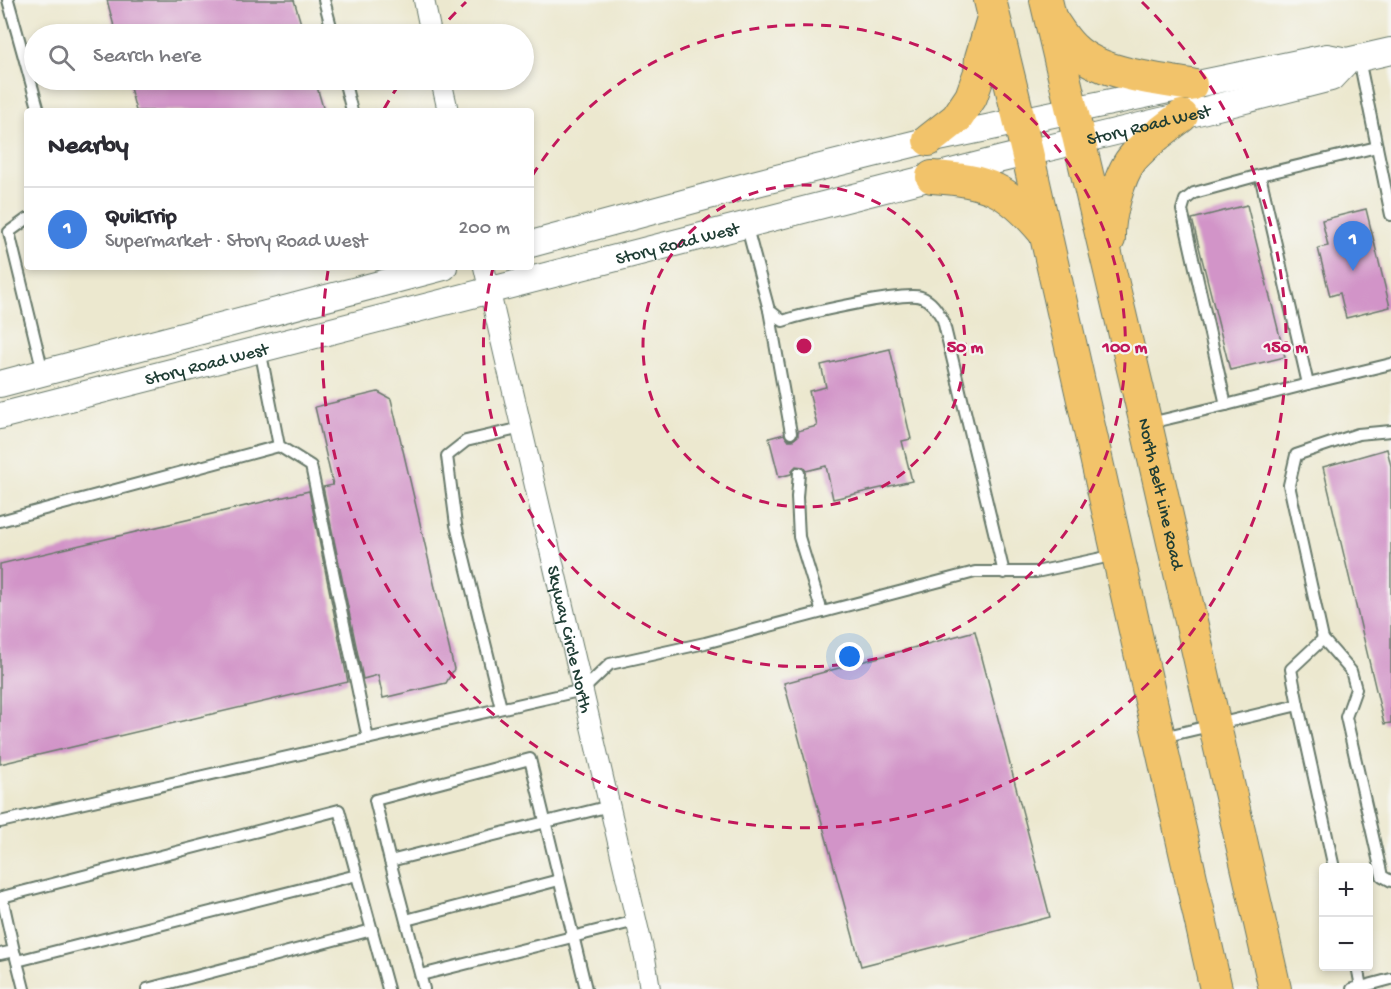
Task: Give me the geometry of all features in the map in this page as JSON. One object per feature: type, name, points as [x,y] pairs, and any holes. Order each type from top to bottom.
[{"type":"main road","points":[[992,7],[1216,989]]},
{"type":"main road","points":[[929,140],[957,118],[971,97],[980,72],[992,7]]},
{"type":"main road","points":[[1049,10],[1073,49],[1099,65],[1150,78],[1191,85]]},
{"type":"main road","name":"North Belt Line Road","points":[[1049,10],[1275,989]]},
{"type":"main road","points":[[1111,276],[1109,230],[1116,193],[1131,160],[1148,142],[1182,116]]},
{"type":"main road","points":[[932,177],[963,178],[984,183],[1014,200],[1044,232]]},
{"type":"street","points":[[424,0],[429,24]]},
{"type":"street","name":"Story Road West","points":[[534,243],[757,183],[929,140],[1327,57],[1353,60],[1391,51]]},
{"type":"street","name":"Story Road West","points":[[0,416],[745,224],[1331,78],[1353,60]]},
{"type":"street","points":[[443,90],[447,108]]},
{"type":"street","name":"Story Road West","points":[[0,384],[392,274],[422,270]]},
{"type":"street","name":"Skyway Circle North","points":[[484,270],[610,806],[650,989]]},
{"type":"lane","points":[[8,0],[24,57]]},
{"type":"lane","points":[[324,0],[330,24]]},
{"type":"lane","points":[[1353,60],[1377,147],[1391,215]]},
{"type":"lane","points":[[33,90],[38,108]]},
{"type":"lane","points":[[347,90],[351,108]]},
{"type":"lane","points":[[1226,405],[1182,210],[1185,200],[1194,193],[1377,147]]},
{"type":"lane","points":[[1260,175],[1308,384]]},
{"type":"lane","points":[[24,221],[9,232],[43,373]]},
{"type":"lane","points":[[745,224],[769,310],[791,433]]},
{"type":"lane","points":[[769,310],[783,321],[803,314],[896,297],[919,296],[932,304],[943,320],[1004,573]]},
{"type":"lane","points":[[260,349],[279,446]]},
{"type":"lane","points":[[1146,424],[1391,364]]},
{"type":"lane","points":[[501,708],[456,525],[447,456],[465,441],[522,428]]},
{"type":"lane","points":[[1391,431],[1358,434],[1296,455],[1289,484],[1323,639],[1351,671],[1356,689],[1346,717],[1382,876],[1391,881]]},
{"type":"lane","points":[[0,520],[279,446],[311,466],[368,739]]},
{"type":"lane","points":[[799,473],[797,497],[799,537],[822,612]]},
{"type":"lane","points":[[0,822],[583,690],[610,664],[705,643],[975,572],[1036,572],[1118,554]]},
{"type":"lane","points":[[1323,639],[1291,669],[1333,863]]},
{"type":"lane","points":[[1159,738],[1298,705]]},
{"type":"lane","points":[[424,989],[375,800],[530,759],[586,989]]},
{"type":"lane","points":[[390,861],[610,806]]},
{"type":"lane","points":[[24,989],[2,897],[339,810],[387,989]]},
{"type":"lane","points":[[0,954],[15,956],[357,875]]},
{"type":"lane","points":[[406,920],[559,880]]},
{"type":"lane","points":[[421,975],[636,921]]},
{"type":"lane","points":[[147,989],[372,930]]},
{"type":"lane","points":[[1356,971],[1358,988],[1391,979]]},
{"type":"building","points":[[107,0],[294,0],[301,24],[113,24]]},
{"type":"building","points":[[131,90],[318,90],[323,108],[135,108]]},
{"type":"building","points":[[1247,205],[1285,357],[1230,370],[1192,219]]},
{"type":"building","points":[[1366,209],[1390,307],[1346,318],[1340,293],[1330,296],[1318,248],[1328,246],[1322,220]]},
{"type":"building","points":[[890,349],[911,439],[902,441],[912,481],[833,499],[826,466],[806,471],[803,467],[796,466],[791,474],[779,477],[769,438],[784,434],[788,440],[793,440],[798,436],[798,431],[817,426],[809,391],[826,387],[821,365]]},
{"type":"building","points":[[378,392],[391,399],[454,669],[446,683],[383,698],[378,675],[363,679],[323,487],[333,485],[315,407]]},
{"type":"building","points":[[1387,449],[1391,466],[1391,723],[1384,724],[1323,467]]},
{"type":"building","points":[[309,491],[348,682],[0,764],[0,564]]},
{"type":"building","points":[[975,631],[1050,917],[861,966],[784,683]]},
{"type":"place","name":"QuikTrip","points":[[1353,271]]}]
